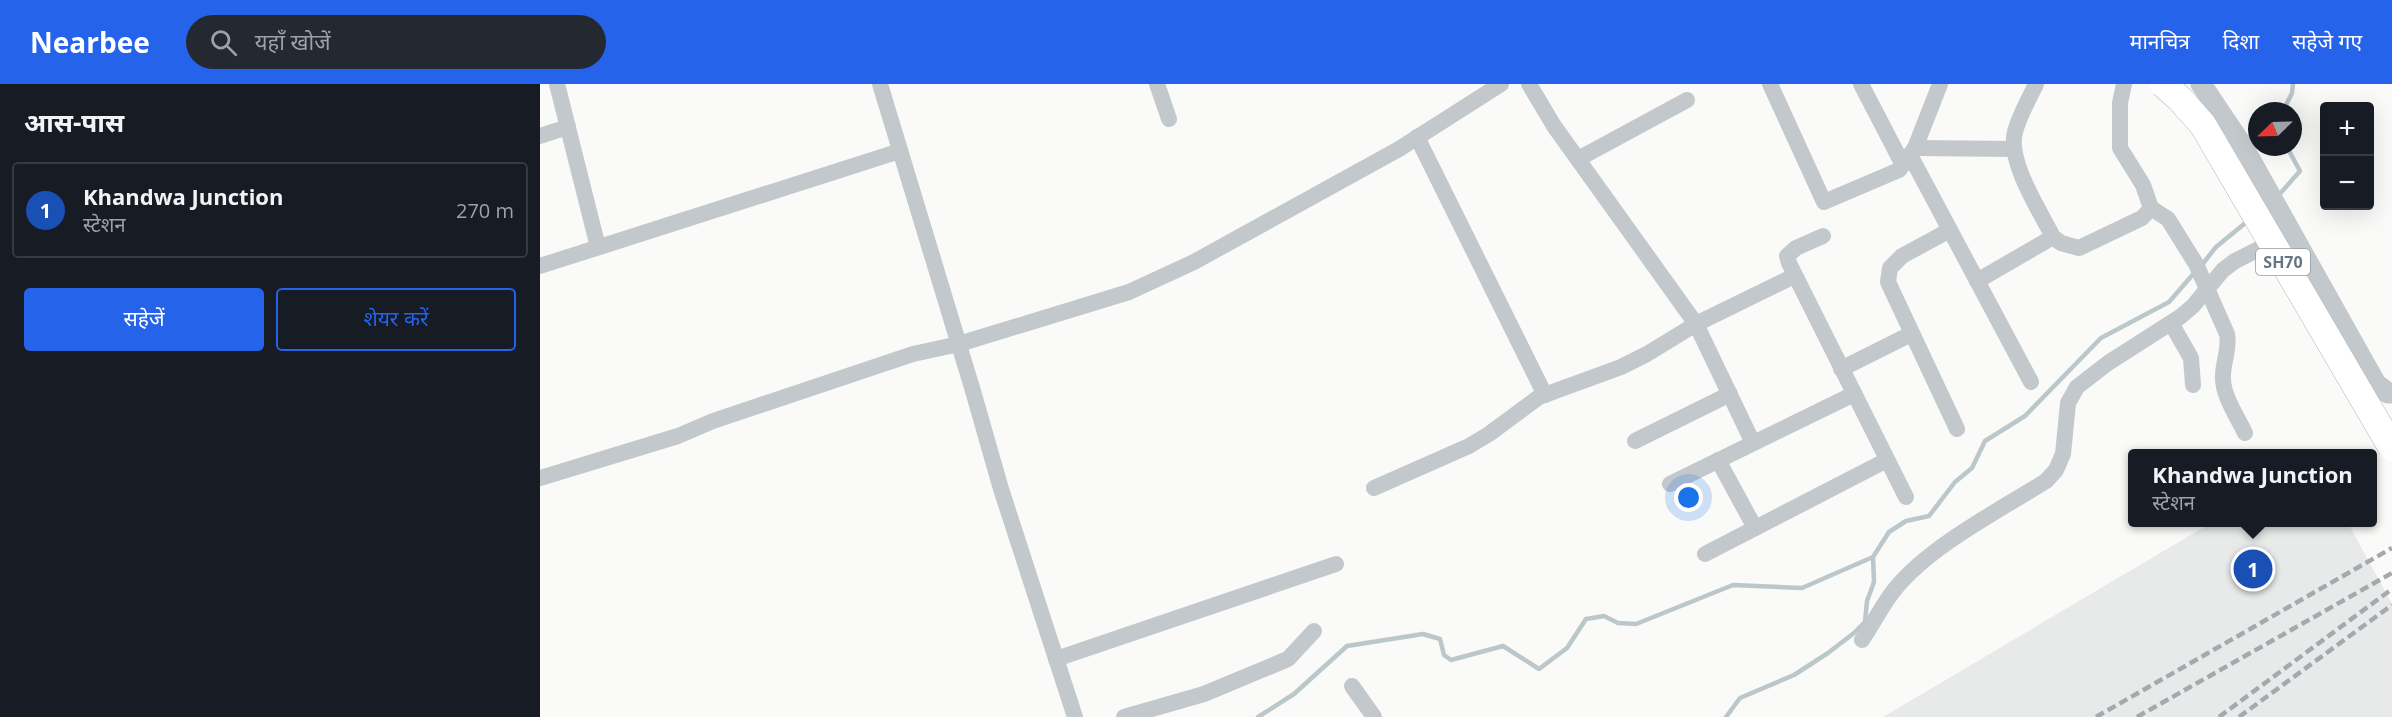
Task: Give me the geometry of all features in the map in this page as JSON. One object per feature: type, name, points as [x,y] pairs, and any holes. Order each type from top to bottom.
[{"type":"highway","name":"SH70","points":[[2163,84],[2203,125],[2392,448]]},
{"type":"street","points":[[557,84],[598,247]]},
{"type":"street","points":[[880,84],[1001,489],[1075,717]]},
{"type":"street","points":[[1157,84],[1169,119]]},
{"type":"street","points":[[540,478],[678,436],[713,421],[913,354],[959,344],[1130,292],[1204,256],[1417,138],[1501,84]]},
{"type":"street","points":[[1529,84],[1554,126],[1696,324],[1753,442]]},
{"type":"street","points":[[1770,84],[1824,202],[1899,170],[1909,156],[1940,84]]},
{"type":"street","points":[[1861,84],[1909,156],[2031,382]]},
{"type":"street","points":[[2036,84],[2014,133],[2014,149],[2018,166],[2053,237],[2061,243],[2079,248],[2142,218],[2151,208]]},
{"type":"street","points":[[2124,84],[2120,103],[2120,147],[2143,184],[2151,208],[2168,219],[2196,264],[2227,334],[2229,343],[2223,383],[2246,433]]},
{"type":"street","points":[[2201,84],[2242,145],[2376,384],[2388,393],[2392,393]]},
{"type":"street","points":[[1578,159],[1687,100]]},
{"type":"street","points":[[540,136],[568,127]]},
{"type":"street","points":[[1417,138],[1545,395]]},
{"type":"street","points":[[1909,156],[2014,149]]},
{"type":"street","points":[[540,266],[900,151]]},
{"type":"street","points":[[1950,230],[1902,256],[1890,268],[1888,282],[1957,429]]},
{"type":"street","points":[[1862,640],[1894,590],[1906,577],[1938,550],[2046,482],[2056,470],[2063,454],[2068,403],[2077,387],[2108,363],[2171,323],[2193,306],[2223,270],[2235,261],[2291,233]]},
{"type":"street","points":[[1823,236],[1790,251],[1787,256],[1794,276],[1906,497]]},
{"type":"street","points":[[1977,281],[2053,237]]},
{"type":"street","points":[[1374,488],[1469,446],[1489,434],[1529,403],[1621,367],[1696,324],[1794,276]]},
{"type":"street","points":[[2171,323],[2191,358],[2193,385]]},
{"type":"street","points":[[1841,369],[1911,334]]},
{"type":"street","points":[[1635,441],[1730,394]]},
{"type":"street","points":[[1670,484],[1854,394]]},
{"type":"street","points":[[1718,460],[1755,528]]},
{"type":"street","points":[[1705,554],[1887,460]]},
{"type":"street","points":[[1056,659],[1336,564]]},
{"type":"street","points":[[1124,717],[1204,693],[1288,659],[1314,631]]},
{"type":"street","points":[[1352,686],[1374,717]]},
{"type":"shaded area","points":[[2204,527],[2350,527],[2392,604],[2392,717],[1883,717]]},
{"type":"waterway","points":[[2288,102],[2293,84]]},
{"type":"waterway","points":[[2278,196],[2300,171],[2292,156]]},
{"type":"waterway","points":[[2201,266],[2216,247],[2249,220]]},
{"type":"waterway","points":[[1258,717],[1294,694],[1347,646],[1423,634],[1440,639],[1444,655],[1451,660],[1503,646],[1539,669],[1567,648],[1586,619],[1604,616],[1618,623],[1636,624],[1733,585],[1802,588],[1873,557],[1889,532],[1906,521],[1929,516],[1955,482],[1972,468],[1985,441],[2025,416],[2101,338],[2169,302],[2195,272]]},
{"type":"waterway","points":[[1726,717],[1740,698],[1794,675],[1828,653],[1865,622],[1867,601],[1874,582],[1873,557]]},
{"type":"railway","points":[[2096,717],[2392,548]]},
{"type":"railway","points":[[2137,717],[2392,573]]},
{"type":"railway","points":[[2219,717],[2392,589]]},
{"type":"railway","points":[[2239,717],[2392,605]]},
{"type":"place","name":"Khandwa Junction","points":[[2253,569]]}]
